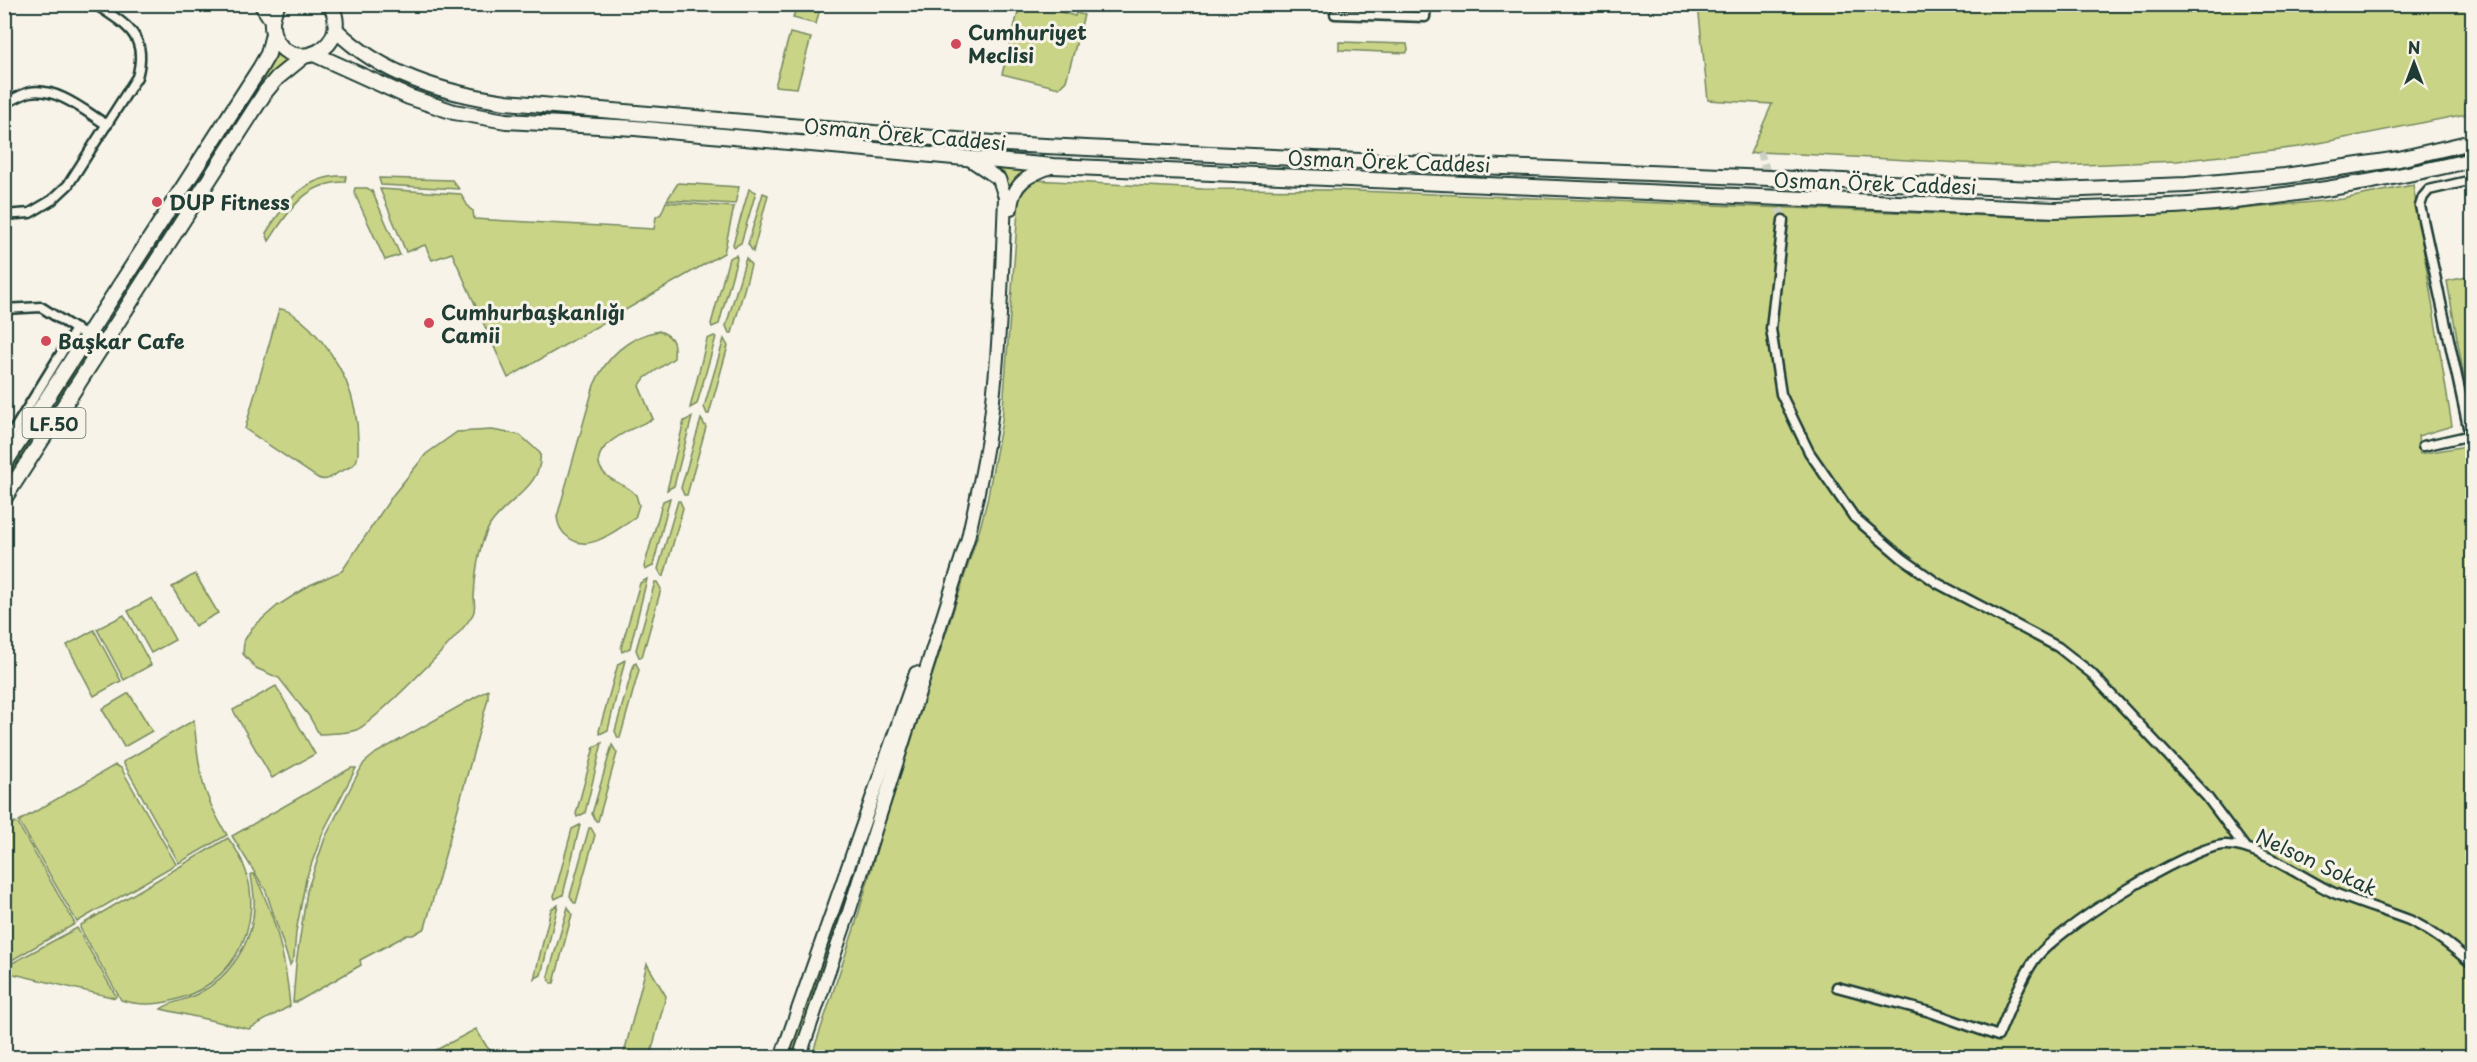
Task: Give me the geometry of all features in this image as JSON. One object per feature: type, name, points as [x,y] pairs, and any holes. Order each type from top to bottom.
[{"type":"main road","points":[[261,4],[272,20]]},
{"type":"main road","name":"LF.50","points":[[4,465],[81,332],[260,68],[268,54],[273,34],[272,20],[278,4]]},
{"type":"main road","points":[[333,7],[336,30]]},
{"type":"main road","name":"LF.50","points":[[4,500],[266,91],[277,78],[309,55],[328,45],[336,30]]},
{"type":"main road","name":"Osman Örek Caddesi","points":[[336,30],[349,43],[386,67],[440,89],[470,97],[506,102],[1005,144],[2058,190],[2186,185],[2285,176],[2399,159],[2472,142]]},
{"type":"main road","name":"Osman Örek Caddesi","points":[[273,34],[282,47],[296,55],[309,55],[409,97],[454,112],[506,121],[635,128],[972,161],[1053,166],[2056,210],[2186,205],[2259,198],[2355,185],[2472,160]]},
{"type":"street","points":[[4,215],[30,213],[52,200],[68,185],[137,77],[142,60],[139,42],[128,27],[95,4]]},
{"type":"street","points":[[1335,14],[1425,17],[1426,4]]},
{"type":"street","points":[[4,104],[31,92],[44,93],[59,97],[107,125]]},
{"type":"street","points":[[972,161],[999,179],[1005,197],[1001,298]]},
{"type":"street","points":[[800,1058],[968,538],[990,428],[1012,196],[1021,181],[1053,166]]},
{"type":"street","points":[[2422,446],[2471,436],[2420,206],[2422,196],[2430,190],[2472,180]]},
{"type":"street","points":[[1783,220],[1771,329],[1781,394],[1809,452],[1854,517],[1902,558],[1937,583],[2058,647],[2091,673],[2207,797],[2244,846]]},
{"type":"street","points":[[4,309],[41,307],[102,346]]},
{"type":"street","points":[[4,446],[81,332]]},
{"type":"street","points":[[781,1058],[976,502]]},
{"type":"street","name":"Nelson Sokak","points":[[1837,987],[1930,1012],[1998,1036],[2033,961],[2058,934],[2129,888],[2188,858],[2222,845],[2244,846],[2332,892],[2411,921],[2456,950],[2472,964]]},
{"type":"green space","points":[[797,5],[821,5],[816,24],[793,18]]},
{"type":"green space","points":[[1020,5],[1036,5],[1075,16],[1076,13],[1084,15],[1066,81],[1059,88],[1002,74]]},
{"type":"green space","points":[[1698,5],[2472,5],[2472,113],[2299,147],[2177,161],[2035,167],[1760,152],[1750,154],[1772,104],[1708,100]]},
{"type":"green space","points":[[790,33],[811,38],[797,88],[775,86]]},
{"type":"green space","points":[[1339,42],[1407,44],[1408,50],[1406,53],[1339,50]]},
{"type":"green space","points":[[274,51],[285,60],[239,122],[130,291],[112,308],[239,114]]},
{"type":"green space","points":[[997,168],[1029,170],[1010,193],[994,169]]},
{"type":"green space","points":[[346,176],[345,182],[331,183],[309,193],[291,209],[269,241],[266,233],[295,195],[313,182]]},
{"type":"green space","points":[[379,178],[452,180],[459,189],[381,185]]},
{"type":"green space","points":[[1034,180],[1203,189],[1333,190],[2043,218],[2212,212],[2343,199],[2413,185],[2452,426],[2418,436],[2420,454],[2472,445],[2472,1057],[811,1058],[855,926],[882,831],[987,501],[1002,421],[1019,197]]},
{"type":"green space","points":[[678,183],[739,187],[735,204],[667,200]]},
{"type":"green space","points":[[355,188],[367,188],[372,191],[400,255],[385,260],[354,192]]},
{"type":"green space","points":[[380,189],[461,194],[473,211],[474,219],[654,229],[656,217],[661,214],[666,202],[734,207],[724,253],[508,378],[452,253],[432,260],[425,245],[406,252]]},
{"type":"green space","points":[[749,189],[756,192],[741,243],[734,247],[733,244]]},
{"type":"green space","points":[[763,193],[768,195],[753,252],[748,244]]},
{"type":"green space","points":[[736,255],[719,324],[712,327],[729,258]]},
{"type":"green space","points":[[746,258],[751,265],[732,333],[729,333],[726,326]]},
{"type":"green space","points":[[2472,276],[2472,423],[2447,281]]},
{"type":"green space","points":[[279,309],[296,316],[321,340],[339,367],[351,397],[357,428],[357,459],[352,466],[326,479],[318,478],[245,429]]},
{"type":"green space","points":[[659,331],[671,338],[674,358],[645,378],[639,386],[653,419],[613,440],[600,456],[599,464],[605,474],[636,495],[639,505],[635,518],[594,542],[576,542],[562,531],[557,517],[594,385],[605,365],[620,349],[638,338]]},
{"type":"green space","points":[[716,337],[697,404],[690,408],[707,339]]},
{"type":"green space","points":[[724,339],[728,346],[709,414],[707,414],[704,407]]},
{"type":"green space","points":[[86,351],[91,354],[5,489],[5,477]]},
{"type":"green space","points":[[692,417],[674,486],[667,490],[684,421]]},
{"type":"green space","points":[[701,419],[706,427],[687,495],[684,495],[681,488]]},
{"type":"green space","points":[[492,430],[520,435],[540,453],[540,465],[530,484],[497,516],[486,533],[480,550],[473,614],[398,696],[365,724],[356,730],[343,733],[319,734],[309,716],[279,678],[256,668],[243,654],[244,641],[252,628],[277,606],[310,585],[342,571],[393,495],[426,454],[457,432]]},
{"type":"green space","points":[[670,498],[653,566],[645,570],[663,501]]},
{"type":"green space","points":[[678,501],[683,508],[664,576],[662,576],[658,569]]},
{"type":"green space","points":[[195,574],[218,613],[195,626],[172,587]]},
{"type":"green space","points":[[647,579],[630,648],[622,652],[621,648],[640,583]]},
{"type":"green space","points":[[655,582],[661,589],[642,657],[639,657],[636,650]]},
{"type":"green space","points":[[152,598],[175,640],[151,653],[128,611]]},
{"type":"green space","points":[[124,615],[151,665],[124,680],[97,629]]},
{"type":"green space","points":[[94,630],[121,681],[94,696],[67,645]]},
{"type":"green space","points":[[625,660],[608,730],[600,734],[618,664]]},
{"type":"green space","points":[[636,663],[639,670],[620,738],[618,738],[615,731]]},
{"type":"green space","points":[[276,686],[315,754],[272,778],[233,710]]},
{"type":"green space","points":[[488,690],[488,699],[425,928],[360,960],[361,965],[297,1002],[293,1002],[307,891],[325,838],[364,763],[376,753]]},
{"type":"green space","points":[[129,693],[152,731],[124,747],[102,709]]},
{"type":"green space","points":[[908,717],[793,1057],[787,1058],[847,883]]},
{"type":"green space","points":[[194,720],[202,780],[211,805],[227,835],[179,863],[123,762]]},
{"type":"green space","points":[[602,743],[585,813],[577,817],[594,747]]},
{"type":"green space","points":[[612,745],[617,753],[598,821],[596,821],[592,814]]},
{"type":"green space","points":[[115,765],[121,768],[176,864],[77,922],[19,821]]},
{"type":"green space","points":[[351,768],[356,768],[323,832],[306,879],[296,932],[294,957],[290,965],[266,891],[232,836]]},
{"type":"green space","points":[[15,822],[75,924],[5,964],[5,828]]},
{"type":"green space","points":[[580,825],[563,895],[555,899],[572,829]]},
{"type":"green space","points":[[589,828],[595,835],[576,903],[574,903],[570,896]]},
{"type":"green space","points":[[228,838],[242,861],[249,885],[251,909],[246,933],[236,955],[221,974],[200,990],[175,1000],[148,1004],[121,1000],[80,928],[81,925]]},
{"type":"green space","points":[[251,874],[254,874],[262,890],[274,922],[283,955],[290,1006],[249,1029],[161,1009],[210,986],[221,978],[238,957],[253,920],[254,898]]},
{"type":"green space","points":[[558,905],[541,975],[534,979],[551,909]]},
{"type":"green space","points":[[568,907],[572,914],[554,983],[551,983],[548,976]]},
{"type":"green space","points":[[77,928],[116,996],[115,998],[5,972],[5,967]]},
{"type":"green space","points":[[647,964],[666,996],[650,1057],[623,1057]]},
{"type":"green space","points":[[476,1029],[487,1047],[498,1057],[423,1057]]},
{"type":"tunnel","points":[[1760,152],[1783,220]]},
{"type":"place","name":"Cumhuriyet Meclisi","points":[[956,44]]},
{"type":"place","name":"DUP Fitness","points":[[157,202]]},
{"type":"place","name":"Cumhurbaşkanlığı Camii","points":[[429,323]]},
{"type":"place","name":"Başkar Cafe","points":[[46,341]]}]
